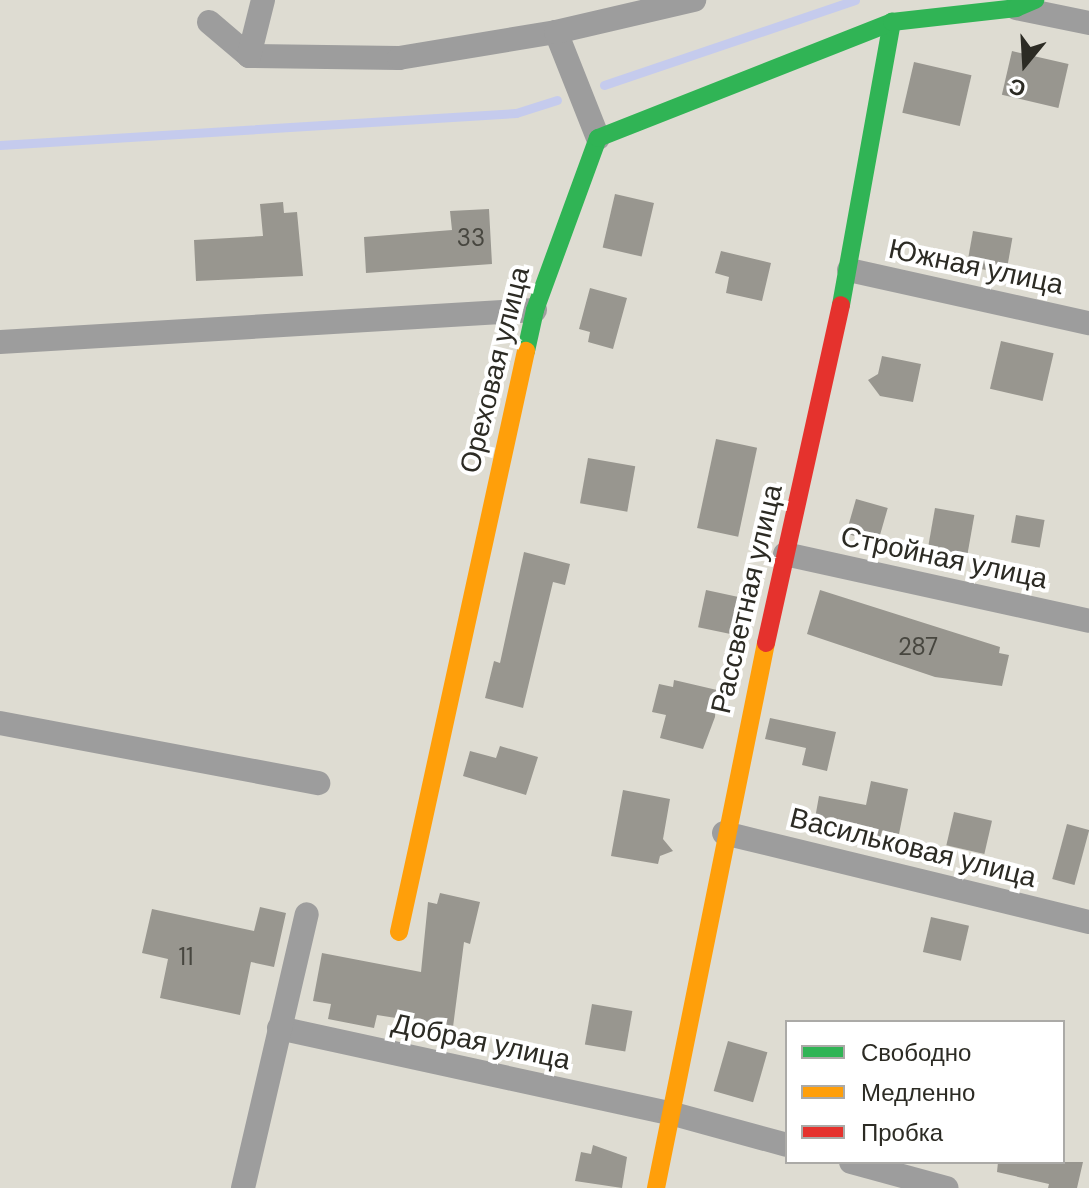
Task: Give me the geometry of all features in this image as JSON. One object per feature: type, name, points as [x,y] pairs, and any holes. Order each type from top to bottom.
[{"type":"street","points":[[249,56],[263,0]]},
{"type":"street","points":[[209,22],[249,56],[399,58],[556,32],[694,0]]},
{"type":"street","points":[[556,32],[598,138],[892,22],[1025,4],[1089,23]]},
{"type":"street","name":"Рассветная улица","points":[[656,1188],[724,833],[849,270],[892,22]]},
{"type":"street","name":"Ореховая улица","points":[[399,932],[535,310],[598,138]]},
{"type":"street","name":"Южная улица","points":[[849,270],[1089,323]]},
{"type":"street","points":[[0,342],[535,310]]},
{"type":"street","name":"Стройная улица","points":[[785,554],[1089,621]]},
{"type":"street","points":[[0,723],[318,783]]},
{"type":"street","name":"Васильковая улица","points":[[724,833],[1089,922]]},
{"type":"street","points":[[243,1188],[307,914]]},
{"type":"street","name":"Добрая улица","points":[[279,1028],[670,1113],[785,1144]]},
{"type":"street","points":[[858,1164],[947,1188]]},
{"type":"building","points":[[1012,51],[1069,64],[1058,108],[1002,95]]},
{"type":"building","points":[[914,62],[971,75],[960,126],[902,113]]},
{"type":"building","points":[[615,194],[654,203],[642,257],[603,248]]},
{"type":"building","points":[[283,202],[284,213],[297,212],[303,276],[196,281],[194,240],[263,236],[260,204]]},
{"type":"building","points":[[489,209],[492,264],[366,273],[364,237],[452,230],[450,211]]},
{"type":"building","points":[[973,231],[1012,238],[1006,273],[967,266]]},
{"type":"building","points":[[721,251],[771,263],[762,301],[726,293],[729,277],[715,273]]},
{"type":"building","points":[[590,288],[627,298],[613,349],[588,342],[590,332],[579,329]]},
{"type":"building","points":[[1001,341],[1054,353],[1043,401],[990,389]]},
{"type":"building","points":[[882,356],[921,364],[913,402],[880,396],[868,380],[878,374]]},
{"type":"building","points":[[716,439],[757,448],[738,537],[697,528]]},
{"type":"building","points":[[588,458],[635,466],[627,512],[580,503]]},
{"type":"building","points":[[856,499],[888,508],[878,543],[846,534]]},
{"type":"building","points":[[935,508],[974,515],[967,558],[927,551]]},
{"type":"building","points":[[1016,515],[1045,520],[1040,548],[1011,543]]},
{"type":"building","points":[[524,552],[570,564],[565,585],[553,582],[523,708],[485,698],[494,661],[500,663]]},
{"type":"building","points":[[706,590],[743,598],[735,635],[698,627]]},
{"type":"building","points":[[820,590],[1000,647],[999,653],[1009,655],[1002,686],[935,677],[807,634]]},
{"type":"building","points":[[674,680],[717,690],[715,717],[703,749],[660,738],[666,715],[652,712],[659,684],[673,687]]},
{"type":"building","points":[[770,718],[836,732],[827,771],[802,765],[806,748],[765,739]]},
{"type":"building","points":[[500,746],[538,757],[526,795],[463,776],[470,751],[496,758]]},
{"type":"building","points":[[871,781],[908,789],[899,834],[882,831],[880,839],[814,824],[819,796],[866,805]]},
{"type":"building","points":[[623,790],[670,799],[663,839],[673,851],[660,856],[658,864],[611,856]]},
{"type":"building","points":[[954,812],[992,821],[984,854],[946,845]]},
{"type":"building","points":[[1067,824],[1089,830],[1074,885],[1052,879]]},
{"type":"building","points":[[440,893],[480,902],[470,944],[464,942],[453,1027],[377,1015],[374,1028],[328,1019],[331,1004],[313,1001],[322,953],[421,972],[428,902],[437,904]]},
{"type":"building","points":[[260,907],[286,913],[274,967],[251,962],[240,1015],[160,998],[168,959],[142,953],[152,909],[254,931]]},
{"type":"building","points":[[931,917],[969,926],[961,961],[923,952]]},
{"type":"building","points":[[592,1004],[632,1011],[625,1051],[585,1044]]},
{"type":"building","points":[[728,1041],[767,1052],[753,1102],[714,1091]]},
{"type":"building","points":[[593,1145],[627,1157],[622,1188],[575,1181],[581,1152],[591,1154]]},
{"type":"building","points":[[1083,1162],[1077,1188],[1048,1188],[1049,1184],[997,1172],[998,1164]]},
{"type":"waterway","points":[[604,85],[855,0]]},
{"type":"waterway","points":[[0,145],[516,113],[557,100]]},
{"type":"traffic: fast","points":[[526,351],[535,310],[598,138],[892,22],[1016,8],[1035,0]]},
{"type":"traffic: fast","points":[[841,305],[892,22]]},
{"type":"traffic: slow","points":[[399,932],[526,351]]},
{"type":"traffic: slow","points":[[656,1188],[766,643]]},
{"type":"traffic: jam","points":[[766,643],[841,305]]}]
